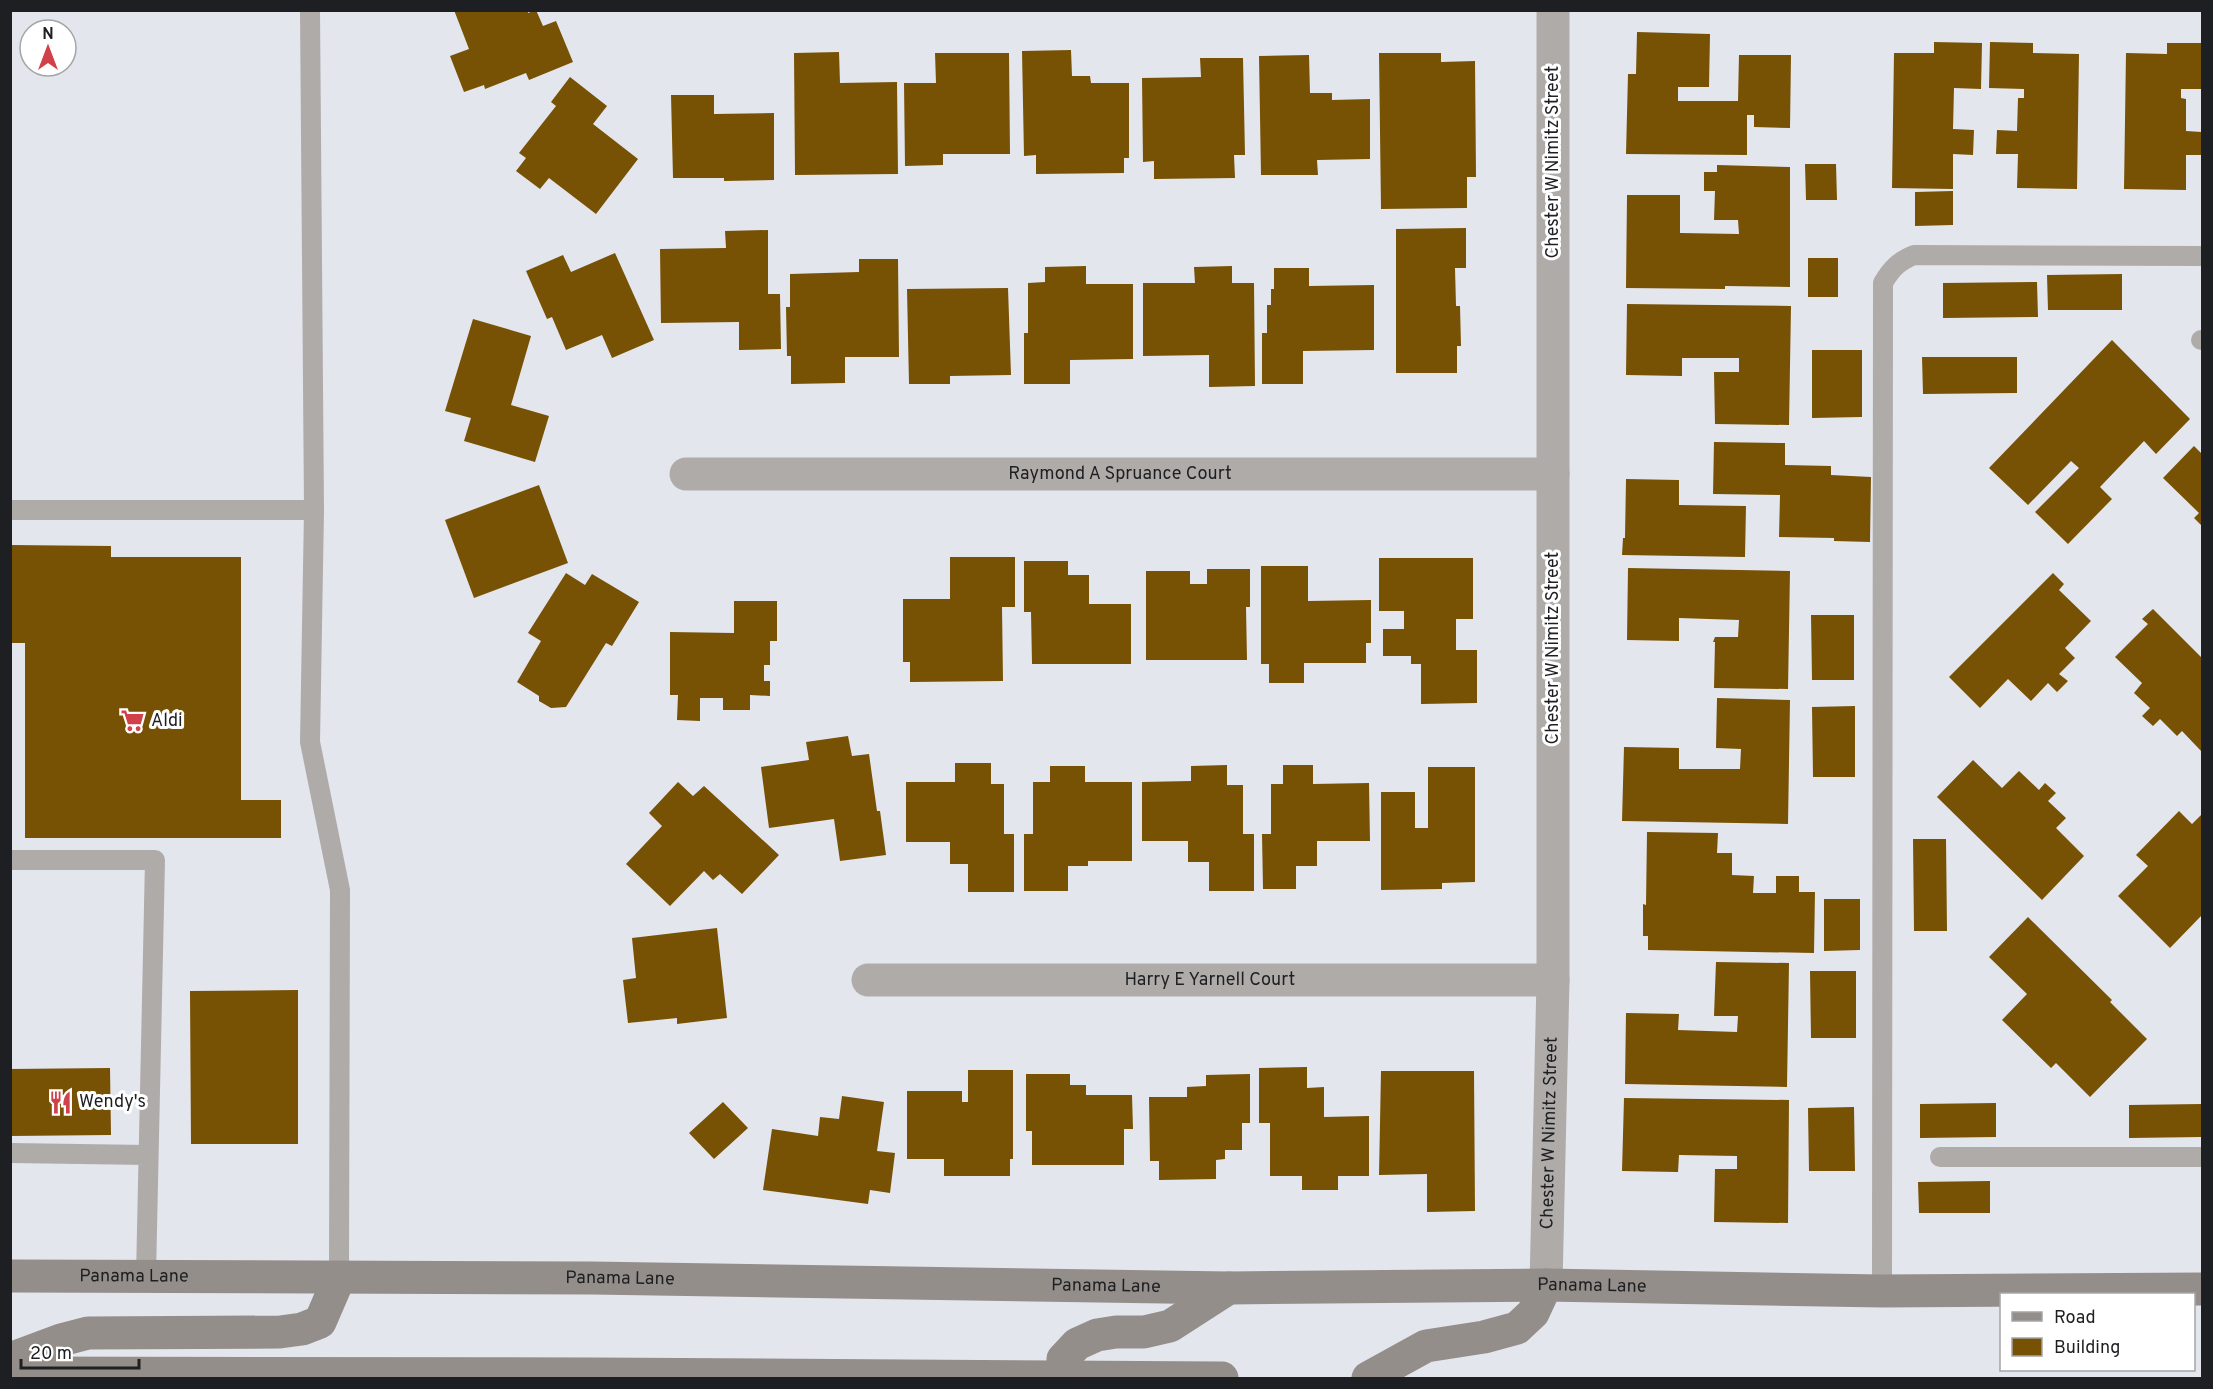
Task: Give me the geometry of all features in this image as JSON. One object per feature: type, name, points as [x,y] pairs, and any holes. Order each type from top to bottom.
[{"type":"main road","name":"Panama Lane","points":[[10,1276],[592,1278],[1229,1288],[1546,1285],[1882,1291],[2202,1289]]},
{"type":"main road","points":[[10,1359],[61,1340],[88,1333],[279,1332],[302,1329],[320,1322],[339,1278]]},
{"type":"main road","points":[[1368,1378],[1426,1346],[1484,1337],[1517,1328],[1533,1313],[1546,1285]]},
{"type":"main road","points":[[1062,1378],[1063,1359],[1077,1344],[1097,1335],[1144,1332],[1170,1326],[1229,1288]]},
{"type":"main road","points":[[31,1375],[597,1374],[1222,1378]]},
{"type":"street","name":"Chester W Nimitz Street","points":[[1546,1285],[1553,980],[1553,10]]},
{"type":"street","name":"Raymond A Spruance Court","points":[[687,474],[1553,474]]},
{"type":"street","name":"Harry E Yarnell Court","points":[[868,980],[1553,980]]},
{"type":"lane","points":[[310,10],[314,510],[310,742],[340,890],[339,1278]]},
{"type":"lane","points":[[1882,1291],[1883,283],[1902,260],[1914,255],[2202,256]]},
{"type":"lane","points":[[10,510],[314,510]]},
{"type":"lane","points":[[10,860],[155,860],[146,1276]]},
{"type":"lane","points":[[10,1153],[148,1155]]},
{"type":"lane","points":[[1940,1158],[2202,1157]]},
{"type":"building","points":[[454,10],[528,10],[528,13],[536,10],[543,26],[556,21],[573,62],[529,80],[526,73],[485,89],[484,85],[464,92],[450,56],[469,49]]},
{"type":"building","points":[[1637,32],[1710,34],[1709,87],[1678,87],[1678,101],[1738,101],[1739,55],[1791,55],[1790,128],[1754,127],[1754,115],[1747,115],[1747,155],[1626,154],[1628,74],[1636,74]]},
{"type":"building","points":[[1934,42],[1982,43],[1981,89],[1954,88],[1953,129],[1974,130],[1973,155],[1953,154],[1953,189],[1892,188],[1894,53],[1934,53]]},
{"type":"building","points":[[1990,42],[2033,43],[2033,53],[2079,54],[2077,189],[2017,188],[2018,154],[1996,154],[1997,130],[2017,131],[2018,98],[2024,98],[2024,89],[1989,88]]},
{"type":"building","points":[[2167,43],[2202,43],[2202,89],[2181,89],[2181,98],[2186,99],[2186,131],[2202,132],[2202,155],[2186,155],[2186,190],[2124,189],[2126,53],[2167,54]]},
{"type":"building","points":[[1071,50],[1072,76],[1090,76],[1091,83],[1129,83],[1129,158],[1124,158],[1124,173],[1036,174],[1036,155],[1024,156],[1022,51]]},
{"type":"building","points":[[839,52],[840,83],[897,82],[898,174],[795,175],[794,53]]},
{"type":"building","points":[[935,53],[1009,53],[1010,154],[943,154],[943,165],[905,166],[904,83],[936,83]]},
{"type":"building","points":[[1379,53],[1441,53],[1441,62],[1475,61],[1476,177],[1467,177],[1467,208],[1381,209]]},
{"type":"building","points":[[1309,55],[1310,93],[1332,93],[1332,100],[1370,99],[1370,159],[1317,160],[1318,175],[1261,175],[1259,56]]},
{"type":"building","points":[[1200,58],[1243,58],[1245,155],[1234,155],[1235,178],[1154,179],[1154,161],[1143,162],[1142,78],[1201,77]]},
{"type":"building","points":[[570,77],[607,106],[593,124],[638,159],[596,214],[549,178],[540,189],[516,171],[526,158],[519,153],[556,106],[551,102]]},
{"type":"building","points":[[671,95],[714,95],[714,114],[774,113],[774,180],[724,181],[724,178],[673,178]]},
{"type":"building","points":[[1805,164],[1836,164],[1837,200],[1806,200]]},
{"type":"building","points":[[1717,165],[1790,167],[1790,287],[1626,288],[1627,195],[1680,195],[1680,233],[1739,234],[1738,220],[1714,220],[1715,191],[1704,191],[1704,172],[1717,172]]},
{"type":"building","points":[[1953,191],[1953,225],[1915,226],[1915,192]]},
{"type":"building","points":[[1466,228],[1466,268],[1455,268],[1456,306],[1460,306],[1461,346],[1457,346],[1457,373],[1396,373],[1396,229]]},
{"type":"building","points":[[768,230],[768,294],[780,294],[781,349],[739,350],[739,322],[661,323],[660,249],[726,248],[725,231]]},
{"type":"building","points":[[615,253],[654,340],[612,358],[602,335],[566,350],[552,317],[547,319],[526,271],[563,255],[571,272]]},
{"type":"building","points":[[1808,258],[1838,258],[1838,297],[1808,297]]},
{"type":"building","points":[[859,259],[898,259],[899,357],[845,357],[845,383],[791,384],[791,356],[787,356],[786,307],[790,307],[790,274],[859,272]]},
{"type":"building","points":[[1086,266],[1086,284],[1133,284],[1133,359],[1070,360],[1070,384],[1024,384],[1024,333],[1028,333],[1028,283],[1045,282],[1045,267]]},
{"type":"building","points":[[1232,266],[1232,283],[1254,283],[1255,386],[1209,387],[1209,355],[1143,356],[1143,283],[1195,283],[1194,267]]},
{"type":"building","points":[[1274,268],[1309,268],[1309,286],[1374,285],[1374,350],[1303,351],[1303,384],[1262,384],[1262,333],[1267,333],[1267,305],[1271,305]]},
{"type":"building","points":[[2122,274],[2122,310],[2048,310],[2047,275]]},
{"type":"building","points":[[2037,282],[2038,317],[1943,318],[1943,283]]},
{"type":"building","points":[[1008,288],[1011,375],[950,376],[950,384],[909,384],[907,289]]},
{"type":"building","points":[[1627,304],[1791,306],[1789,425],[1715,424],[1714,372],[1739,372],[1739,358],[1682,358],[1682,376],[1626,375]]},
{"type":"building","points":[[473,319],[531,336],[511,405],[549,416],[535,462],[464,441],[471,418],[445,411]]},
{"type":"building","points":[[2112,340],[2190,419],[2156,454],[2144,441],[2100,487],[2112,499],[2068,544],[2035,512],[2079,468],[2071,461],[2028,505],[1989,468]]},
{"type":"building","points":[[1812,350],[1862,350],[1862,417],[1812,418]]},
{"type":"building","points":[[1922,357],[2017,357],[2017,393],[1923,394]]},
{"type":"building","points":[[1714,442],[1785,443],[1785,465],[1831,466],[1831,475],[1871,477],[1870,542],[1834,541],[1834,538],[1779,537],[1780,495],[1713,494]]},
{"type":"building","points":[[2194,446],[2202,454],[2202,526],[2194,518],[2199,513],[2163,478]]},
{"type":"building","points":[[1626,479],[1679,480],[1679,505],[1746,506],[1745,557],[1622,555],[1623,538],[1625,538]]},
{"type":"building","points":[[539,485],[568,563],[474,598],[445,520]]},
{"type":"building","name":"Aldi","points":[[11,545],[111,546],[111,557],[241,557],[241,800],[281,800],[281,838],[25,838],[25,643],[10,643]]},
{"type":"building","points":[[950,557],[1015,557],[1015,607],[1002,607],[1003,681],[910,682],[910,662],[903,662],[903,599],[950,599]]},
{"type":"building","points":[[1379,558],[1473,558],[1473,619],[1456,619],[1456,650],[1477,650],[1477,703],[1421,704],[1421,664],[1411,664],[1411,656],[1383,656],[1383,629],[1404,629],[1404,611],[1379,611]]},
{"type":"building","points":[[1024,561],[1068,561],[1068,575],[1089,575],[1089,604],[1131,604],[1131,664],[1032,664],[1031,612],[1024,612]]},
{"type":"building","points":[[1261,566],[1308,566],[1308,601],[1371,600],[1371,643],[1366,643],[1366,663],[1304,663],[1304,683],[1269,683],[1269,664],[1261,664]]},
{"type":"building","points":[[1628,568],[1790,571],[1788,689],[1714,688],[1715,642],[1713,642],[1715,637],[1738,637],[1739,620],[1679,618],[1679,641],[1627,640]]},
{"type":"building","points":[[1207,569],[1250,569],[1250,607],[1246,607],[1247,660],[1146,660],[1146,571],[1190,571],[1190,584],[1207,584]]},
{"type":"building","points":[[566,573],[585,585],[592,574],[639,602],[612,646],[606,643],[566,707],[551,708],[539,701],[539,696],[517,682],[541,641],[528,633]]},
{"type":"building","points":[[2053,573],[2064,584],[2059,590],[2091,621],[2065,648],[2075,658],[2059,674],[2068,681],[2057,692],[2048,683],[2031,701],[2008,679],[1980,708],[1949,677]]},
{"type":"building","points":[[734,601],[777,601],[777,641],[770,641],[770,665],[764,665],[764,681],[770,681],[770,696],[750,695],[750,710],[723,710],[723,698],[700,698],[700,721],[677,720],[678,695],[670,695],[670,632],[734,633]]},
{"type":"building","points":[[2153,609],[2202,658],[2202,752],[2182,731],[2177,736],[2160,719],[2153,726],[2142,716],[2150,708],[2134,693],[2142,683],[2115,657],[2148,624],[2142,619]]},
{"type":"building","points":[[1811,615],[1854,615],[1854,680],[1812,680]]},
{"type":"building","points":[[1717,698],[1790,700],[1788,824],[1622,821],[1624,747],[1679,748],[1679,769],[1740,769],[1741,749],[1716,748]]},
{"type":"building","points":[[1855,706],[1855,777],[1813,777],[1812,707]]},
{"type":"building","points":[[848,736],[852,756],[869,754],[886,855],[840,861],[834,819],[769,828],[761,767],[809,760],[806,742]]},
{"type":"building","points":[[1973,760],[2002,788],[2019,771],[2039,790],[2045,783],[2056,793],[2048,801],[2066,818],[2056,828],[2084,856],[2042,900],[1937,797]]},
{"type":"building","points":[[955,763],[991,763],[991,784],[1004,784],[1004,834],[1014,834],[1014,892],[968,892],[968,864],[950,864],[950,842],[906,842],[906,782],[955,782]]},
{"type":"building","points":[[1227,765],[1227,785],[1243,785],[1243,834],[1254,834],[1254,891],[1209,891],[1209,862],[1188,862],[1188,841],[1142,841],[1142,782],[1191,781],[1191,766]]},
{"type":"building","points":[[1283,765],[1313,765],[1313,784],[1369,783],[1370,841],[1317,841],[1317,866],[1296,866],[1296,889],[1263,889],[1262,834],[1271,834],[1271,784],[1283,784]]},
{"type":"building","points":[[1050,766],[1085,766],[1085,782],[1132,782],[1132,861],[1088,861],[1088,866],[1068,866],[1068,891],[1024,891],[1024,834],[1033,834],[1033,782],[1050,782]]},
{"type":"building","points":[[1428,767],[1475,767],[1475,882],[1442,883],[1442,889],[1381,890],[1381,792],[1415,792],[1415,828],[1428,828]]},
{"type":"building","points":[[678,782],[693,796],[704,786],[779,855],[742,894],[720,874],[713,880],[704,871],[670,906],[626,864],[662,826],[649,813]]},
{"type":"building","points":[[2179,811],[2192,824],[2202,814],[2202,915],[2170,948],[2118,896],[2148,866],[2136,855]]},
{"type":"building","points":[[1647,832],[1718,833],[1717,853],[1732,853],[1732,875],[1754,876],[1753,893],[1776,893],[1776,876],[1799,876],[1799,892],[1815,892],[1814,953],[1648,950],[1648,936],[1643,936],[1643,904],[1646,905]]},
{"type":"building","points":[[1913,839],[1946,839],[1947,931],[1914,931]]},
{"type":"building","points":[[1824,899],[1860,899],[1860,950],[1824,951]]},
{"type":"building","points":[[2028,917],[2112,1000],[2110,1002],[2147,1039],[2090,1097],[2056,1063],[2051,1068],[2002,1020],[2027,994],[1989,957]]},
{"type":"building","points":[[717,928],[727,1018],[677,1024],[677,1018],[628,1023],[623,980],[636,978],[632,938]]},
{"type":"building","points":[[1716,962],[1789,963],[1787,1087],[1625,1084],[1626,1013],[1679,1014],[1678,1030],[1737,1032],[1738,1016],[1714,1016]]},
{"type":"building","points":[[1810,971],[1856,971],[1856,1038],[1811,1038]]},
{"type":"building","points":[[298,990],[298,1144],[191,1144],[190,991]]},
{"type":"building","points":[[1307,1067],[1307,1088],[1324,1087],[1324,1117],[1369,1116],[1369,1176],[1338,1176],[1338,1190],[1302,1190],[1302,1176],[1270,1176],[1270,1123],[1259,1123],[1259,1068]]},
{"type":"building","name":"Wendy's","points":[[110,1068],[111,1135],[10,1136],[10,1069]]},
{"type":"building","points":[[968,1070],[1013,1070],[1013,1159],[1010,1159],[1010,1176],[944,1176],[944,1159],[907,1159],[907,1091],[962,1091],[962,1102],[968,1102]]},
{"type":"building","points":[[1381,1071],[1474,1071],[1475,1211],[1427,1212],[1427,1174],[1379,1175]]},
{"type":"building","points":[[1026,1074],[1070,1074],[1070,1085],[1086,1085],[1086,1095],[1132,1095],[1133,1129],[1124,1129],[1124,1165],[1032,1165],[1032,1131],[1026,1131]]},
{"type":"building","points":[[1250,1074],[1250,1123],[1242,1123],[1242,1150],[1225,1150],[1225,1159],[1216,1160],[1216,1179],[1159,1180],[1159,1161],[1150,1161],[1149,1097],[1187,1097],[1187,1087],[1206,1086],[1206,1075]]},
{"type":"building","points":[[842,1096],[884,1102],[877,1151],[895,1153],[890,1193],[870,1190],[868,1204],[763,1190],[772,1129],[818,1136],[820,1117],[839,1119]]},
{"type":"building","points":[[1624,1098],[1789,1100],[1788,1223],[1714,1222],[1715,1169],[1737,1169],[1737,1156],[1679,1155],[1678,1172],[1622,1171]]},
{"type":"building","points":[[723,1102],[748,1128],[714,1159],[689,1133]]},
{"type":"building","points":[[1996,1103],[1996,1137],[1920,1138],[1920,1104]]},
{"type":"building","points":[[2202,1104],[2202,1137],[2129,1138],[2129,1105]]},
{"type":"building","points":[[1854,1107],[1855,1171],[1809,1171],[1808,1108]]},
{"type":"building","points":[[1990,1181],[1990,1213],[1919,1213],[1918,1182]]},
{"type":"place","name":"Aldi","points":[[133,721]]},
{"type":"place","name":"Wendy's","points":[[61,1102]]}]
